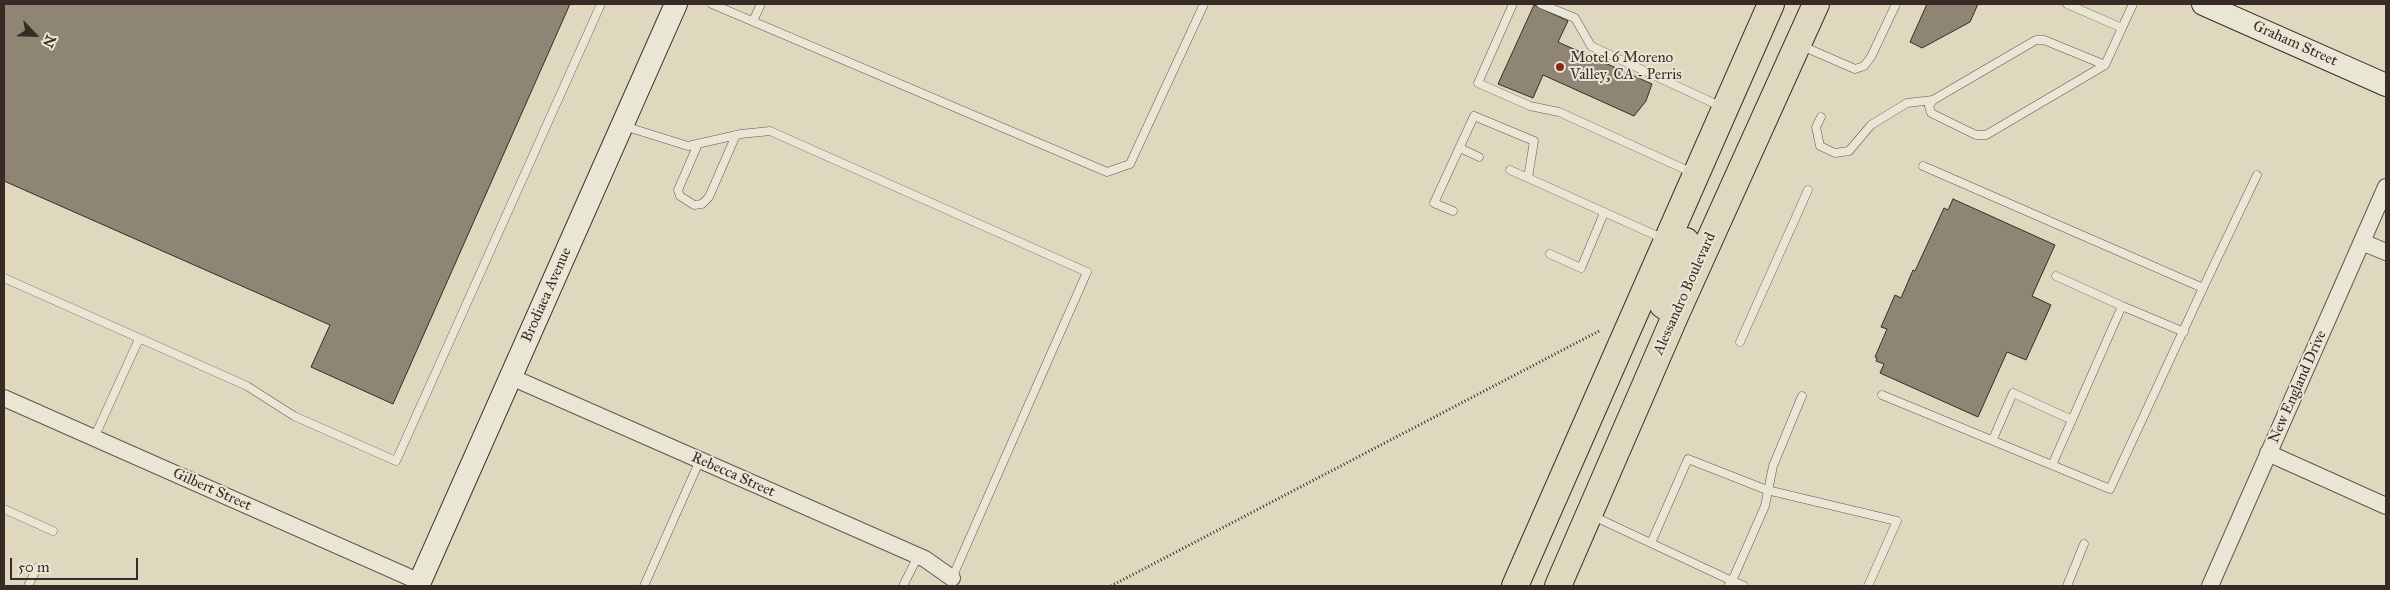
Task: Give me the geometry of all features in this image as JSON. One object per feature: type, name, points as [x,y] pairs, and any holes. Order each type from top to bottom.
[{"type":"main road","points":[[1516,586],[1694,174],[1771,4]]},
{"type":"main road","name":"Alessandro Boulevard","points":[[1558,586],[1676,314],[1816,4]]},
{"type":"main road","points":[[1676,314],[1662,305],[1661,298],[1700,207],[1707,180],[1713,132]]},
{"type":"street","name":"Brodiaea Avenue","points":[[419,584],[676,4]]},
{"type":"street","name":"Graham Street","points":[[2203,4],[2386,85]]},
{"type":"street","name":"New England Drive","points":[[2210,586],[2386,187]]},
{"type":"street","points":[[2362,242],[2386,252]]},
{"type":"street","name":"Rebecca Street","points":[[511,376],[918,556],[952,578]]},
{"type":"street","name":"Gilbert Street","points":[[4,398],[419,584]]},
{"type":"street","points":[[2268,453],[2386,506]]},
{"type":"lane","points":[[4,278],[247,386],[294,416],[396,461],[601,4]]},
{"type":"lane","points":[[712,4],[1107,172],[1130,164],[1204,4]]},
{"type":"lane","points":[[753,21],[761,4]]},
{"type":"lane","points":[[1513,4],[1478,83],[1530,106],[1559,112],[1694,174]]},
{"type":"lane","points":[[1542,4],[1575,18],[1591,46],[1724,108]]},
{"type":"lane","points":[[1798,44],[1855,69],[1864,66],[1872,57],[1896,4]]},
{"type":"lane","points":[[2067,4],[2122,28]]},
{"type":"lane","points":[[1933,100],[1929,106],[1931,113],[1976,135],[1986,135],[2105,65],[2133,4]]},
{"type":"lane","points":[[1820,117],[1816,127],[1820,146],[1835,153],[1848,151],[1871,125],[1907,103],[1933,100],[2036,40],[2044,40],[2105,65]]},
{"type":"lane","points":[[1453,211],[1434,203],[1474,116],[1534,141],[1528,178]]},
{"type":"lane","points":[[622,126],[688,146],[736,135],[770,132],[1087,272],[952,578]]},
{"type":"lane","points":[[698,144],[678,190],[680,196],[694,204],[702,204],[709,196],[736,135]]},
{"type":"lane","points":[[1460,148],[1479,157]]},
{"type":"lane","points":[[1923,166],[2203,288]]},
{"type":"lane","points":[[1510,170],[1666,240]]},
{"type":"lane","points":[[1882,395],[2053,463],[2110,489],[2257,174]]},
{"type":"lane","points":[[1740,342],[1808,190]]},
{"type":"lane","points":[[1550,254],[1581,268],[1604,213]]},
{"type":"lane","points":[[2056,276],[2184,332]]},
{"type":"lane","points":[[2053,463],[2122,306]]},
{"type":"lane","points":[[94,438],[139,339]]},
{"type":"lane","points":[[1993,439],[2013,393],[2072,420]]},
{"type":"lane","points":[[1730,583],[1765,506],[1773,466],[1802,396]]},
{"type":"lane","points":[[1651,543],[1688,459],[1767,490],[1897,521],[1868,586]]},
{"type":"lane","points":[[644,586],[700,460]]},
{"type":"lane","points":[[4,510],[53,531]]},
{"type":"lane","points":[[1589,514],[1730,583],[1744,586]]},
{"type":"lane","points":[[2067,586],[2084,544]]},
{"type":"lane","points":[[903,586],[918,556]]},
{"type":"lane","points":[[28,586],[36,568]]},
{"type":"path","points":[[1111,586],[1601,330]]},
{"type":"building","points":[[4,4],[570,4],[393,404],[311,367],[330,325],[4,181]]},
{"type":"building","points":[[1927,4],[1978,4],[1970,22],[1922,48],[1910,42]]},
{"type":"building","name":"Motel 6 Moreno Valley, CA - Perris","points":[[1534,5],[1568,21],[1558,42],[1652,84],[1646,101],[1634,116],[1543,75],[1533,98],[1498,84]]},
{"type":"building","points":[[1953,199],[2055,245],[2032,296],[2051,305],[2026,360],[2007,352],[1978,417],[1880,373],[1884,364],[1876,361],[1877,358],[1875,357],[1887,329],[1881,327],[1895,295],[1901,298],[1944,208],[1948,210]]},
{"type":"place","name":"Motel 6 Moreno Valley, CA - Perris","points":[[1560,67]]}]
